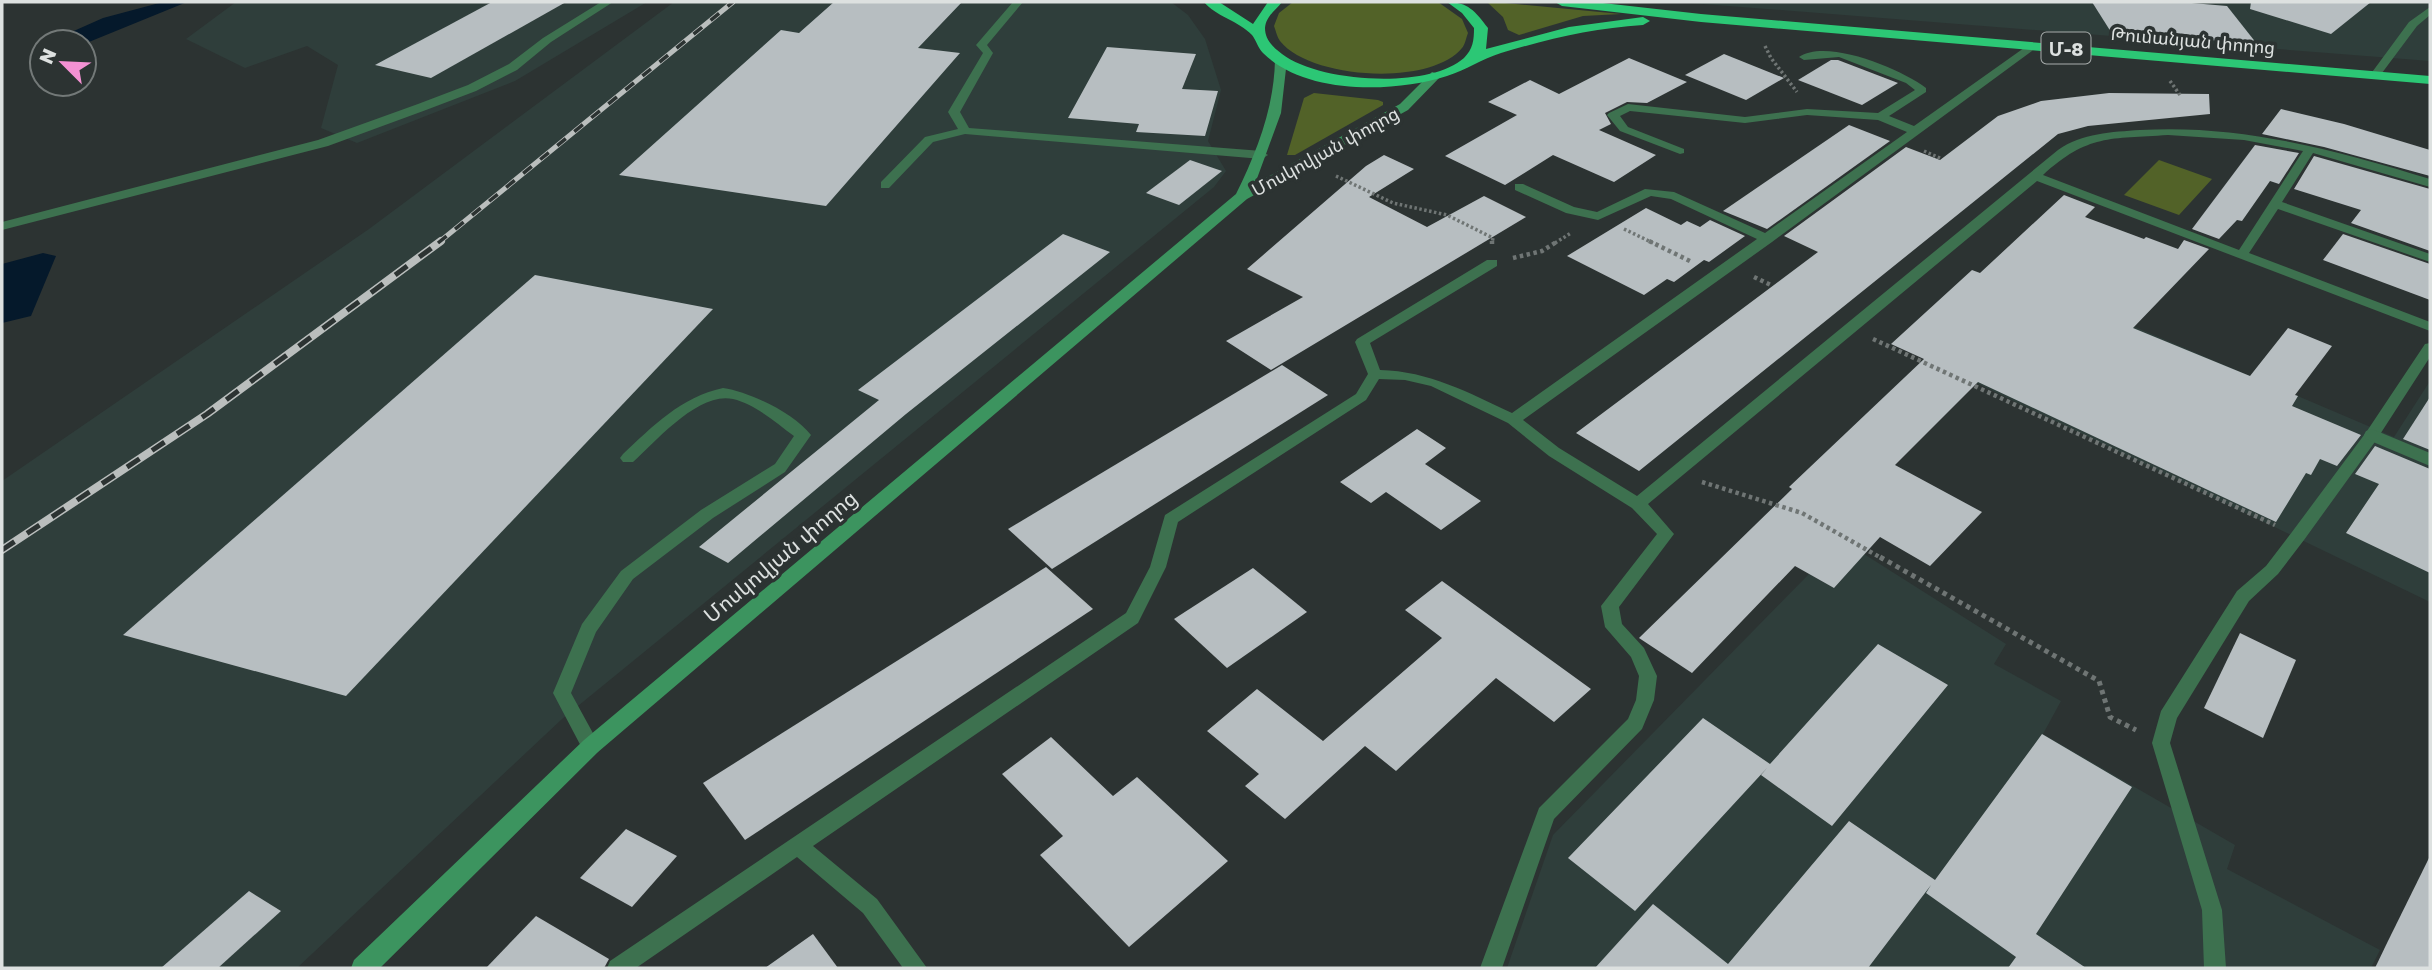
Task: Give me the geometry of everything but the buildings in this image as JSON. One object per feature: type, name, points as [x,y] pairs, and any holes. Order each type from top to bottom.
[{"type":"highway","points":[[1210,2],[1258,33],[1269,51],[1281,60],[1318,75],[1366,82],[1391,82],[1436,75],[1470,59],[1480,47],[1480,28],[1467,10],[1453,2]]},
{"type":"highway","points":[[1258,33],[1259,21],[1266,9],[1276,2]]},
{"type":"highway","name":"Մ-8","points":[[1562,2],[1701,18]]},
{"type":"highway","name":"Մ-8","points":[[1470,59],[1494,50],[1581,29],[1627,21],[1701,18]]},
{"type":"highway","name":"Թումանյան փողոց","points":[[1701,18],[2430,80]]},
{"type":"street","points":[[2,226],[323,143],[422,107],[472,88],[513,67],[547,40],[608,2]]},
{"type":"street","name":"Մոսկովյան փողոց","points":[[1242,196],[1262,155],[1282,82],[1281,60]]},
{"type":"street","name":"Մոսկովյան փողոց","points":[[363,968],[591,746],[1242,196],[1404,107],[1436,75]]},
{"type":"street","points":[[2372,435],[2430,460]]},
{"type":"lane","points":[[965,131],[954,113],[988,53],[981,45],[1018,2]]},
{"type":"lane","points":[[2375,75],[2413,24],[2430,10]]},
{"type":"lane","points":[[1513,421],[2035,45]]},
{"type":"lane","points":[[1804,57],[1840,54],[1910,81],[1922,90],[1881,117]]},
{"type":"lane","points":[[1680,151],[1624,129],[1613,115],[1628,107],[1745,120],[1807,112],[1881,117],[1916,131]]},
{"type":"lane","points":[[1638,504],[2072,146],[2105,136],[2161,130],[2209,131],[2310,149],[2430,183]]},
{"type":"lane","points":[[885,185],[929,139],[965,131],[1262,155]]},
{"type":"lane","points":[[2242,255],[2310,149]]},
{"type":"lane","points":[[2035,176],[2430,327]]},
{"type":"lane","points":[[1519,187],[1570,210],[1598,216],[1649,192],[1674,196],[1768,239]]},
{"type":"lane","points":[[2276,204],[2430,258]]},
{"type":"lane","points":[[1375,374],[1362,342],[1492,263]]},
{"type":"lane","points":[[2215,968],[2212,911],[2161,743],[2168,716],[2243,596],[2272,570],[2372,435],[2430,347]]},
{"type":"lane","points":[[1375,374],[1405,375],[1436,383],[1513,421],[1554,452],[1638,504],[1666,534],[1610,606],[1614,627],[1638,653],[1648,676],[1645,700],[1635,724],[1546,814],[1491,968]]},
{"type":"lane","points":[[618,968],[1132,618],[1158,567],[1171,519],[1361,397],[1375,374]]},
{"type":"lane","points":[[591,746],[562,693],[596,618],[627,575],[708,513],[780,468],[803,435],[737,395],[721,393],[694,401],[628,458]]},
{"type":"lane","points":[[797,845],[870,906],[916,968]]},
{"type":"path","points":[[1766,50],[1766,54],[1790,79],[1807,112]]},
{"type":"path","points":[[2167,78],[2180,95]]},
{"type":"path","points":[[1336,176],[1393,203],[1447,215],[1493,238],[1492,263]]},
{"type":"path","points":[[1515,258],[1542,251],[1598,216],[1718,274]]},
{"type":"path","points":[[1850,329],[2286,530]]},
{"type":"path","points":[[1675,473],[1802,513],[2099,681],[2110,717],[2161,743]]},
{"type":"shaded area","points":[[236,2],[647,2],[515,81],[357,143],[321,128],[338,65],[307,46],[245,68],[186,39]]},
{"type":"shaded area","points":[[674,2],[1171,2],[1188,15],[1205,39],[1221,90],[1208,141],[1226,171],[1214,187],[562,719],[297,968],[2,968],[2,481],[369,229]]},
{"type":"shaded area","points":[[1678,2],[2430,2],[2430,61]]},
{"type":"shaded area","points":[[2027,281],[2394,437],[2430,381],[2430,602],[1937,364]]},
{"type":"shaded area","points":[[1864,554],[2006,644],[1994,664],[2061,701],[2043,734],[2235,845],[2227,869],[2380,950],[2371,968],[1507,968],[1553,835],[1809,574],[1834,588]]},
{"type":"green space","points":[[1293,2],[1438,2],[1462,19],[1468,33],[1462,48],[1446,60],[1424,69],[1398,73],[1342,70],[1317,64],[1295,54],[1280,41],[1274,26],[1279,13]]},
{"type":"green space","points":[[1488,3],[1621,14],[1583,16],[1519,35],[1508,30],[1503,17]]},
{"type":"green space","points":[[1314,93],[1378,100],[1383,102],[1383,105],[1295,155],[1287,155],[1304,98]]},
{"type":"green space","points":[[2159,160],[2212,179],[2179,215],[2124,195]]},
{"type":"water","points":[[163,2],[187,2],[98,38],[98,28],[80,28],[103,18]]},
{"type":"water","points":[[43,253],[56,256],[31,316],[2,323],[2,264]]},
{"type":"railway","points":[[438,243],[733,2]]},
{"type":"railway","points":[[2,550],[207,414],[441,241]]}]
